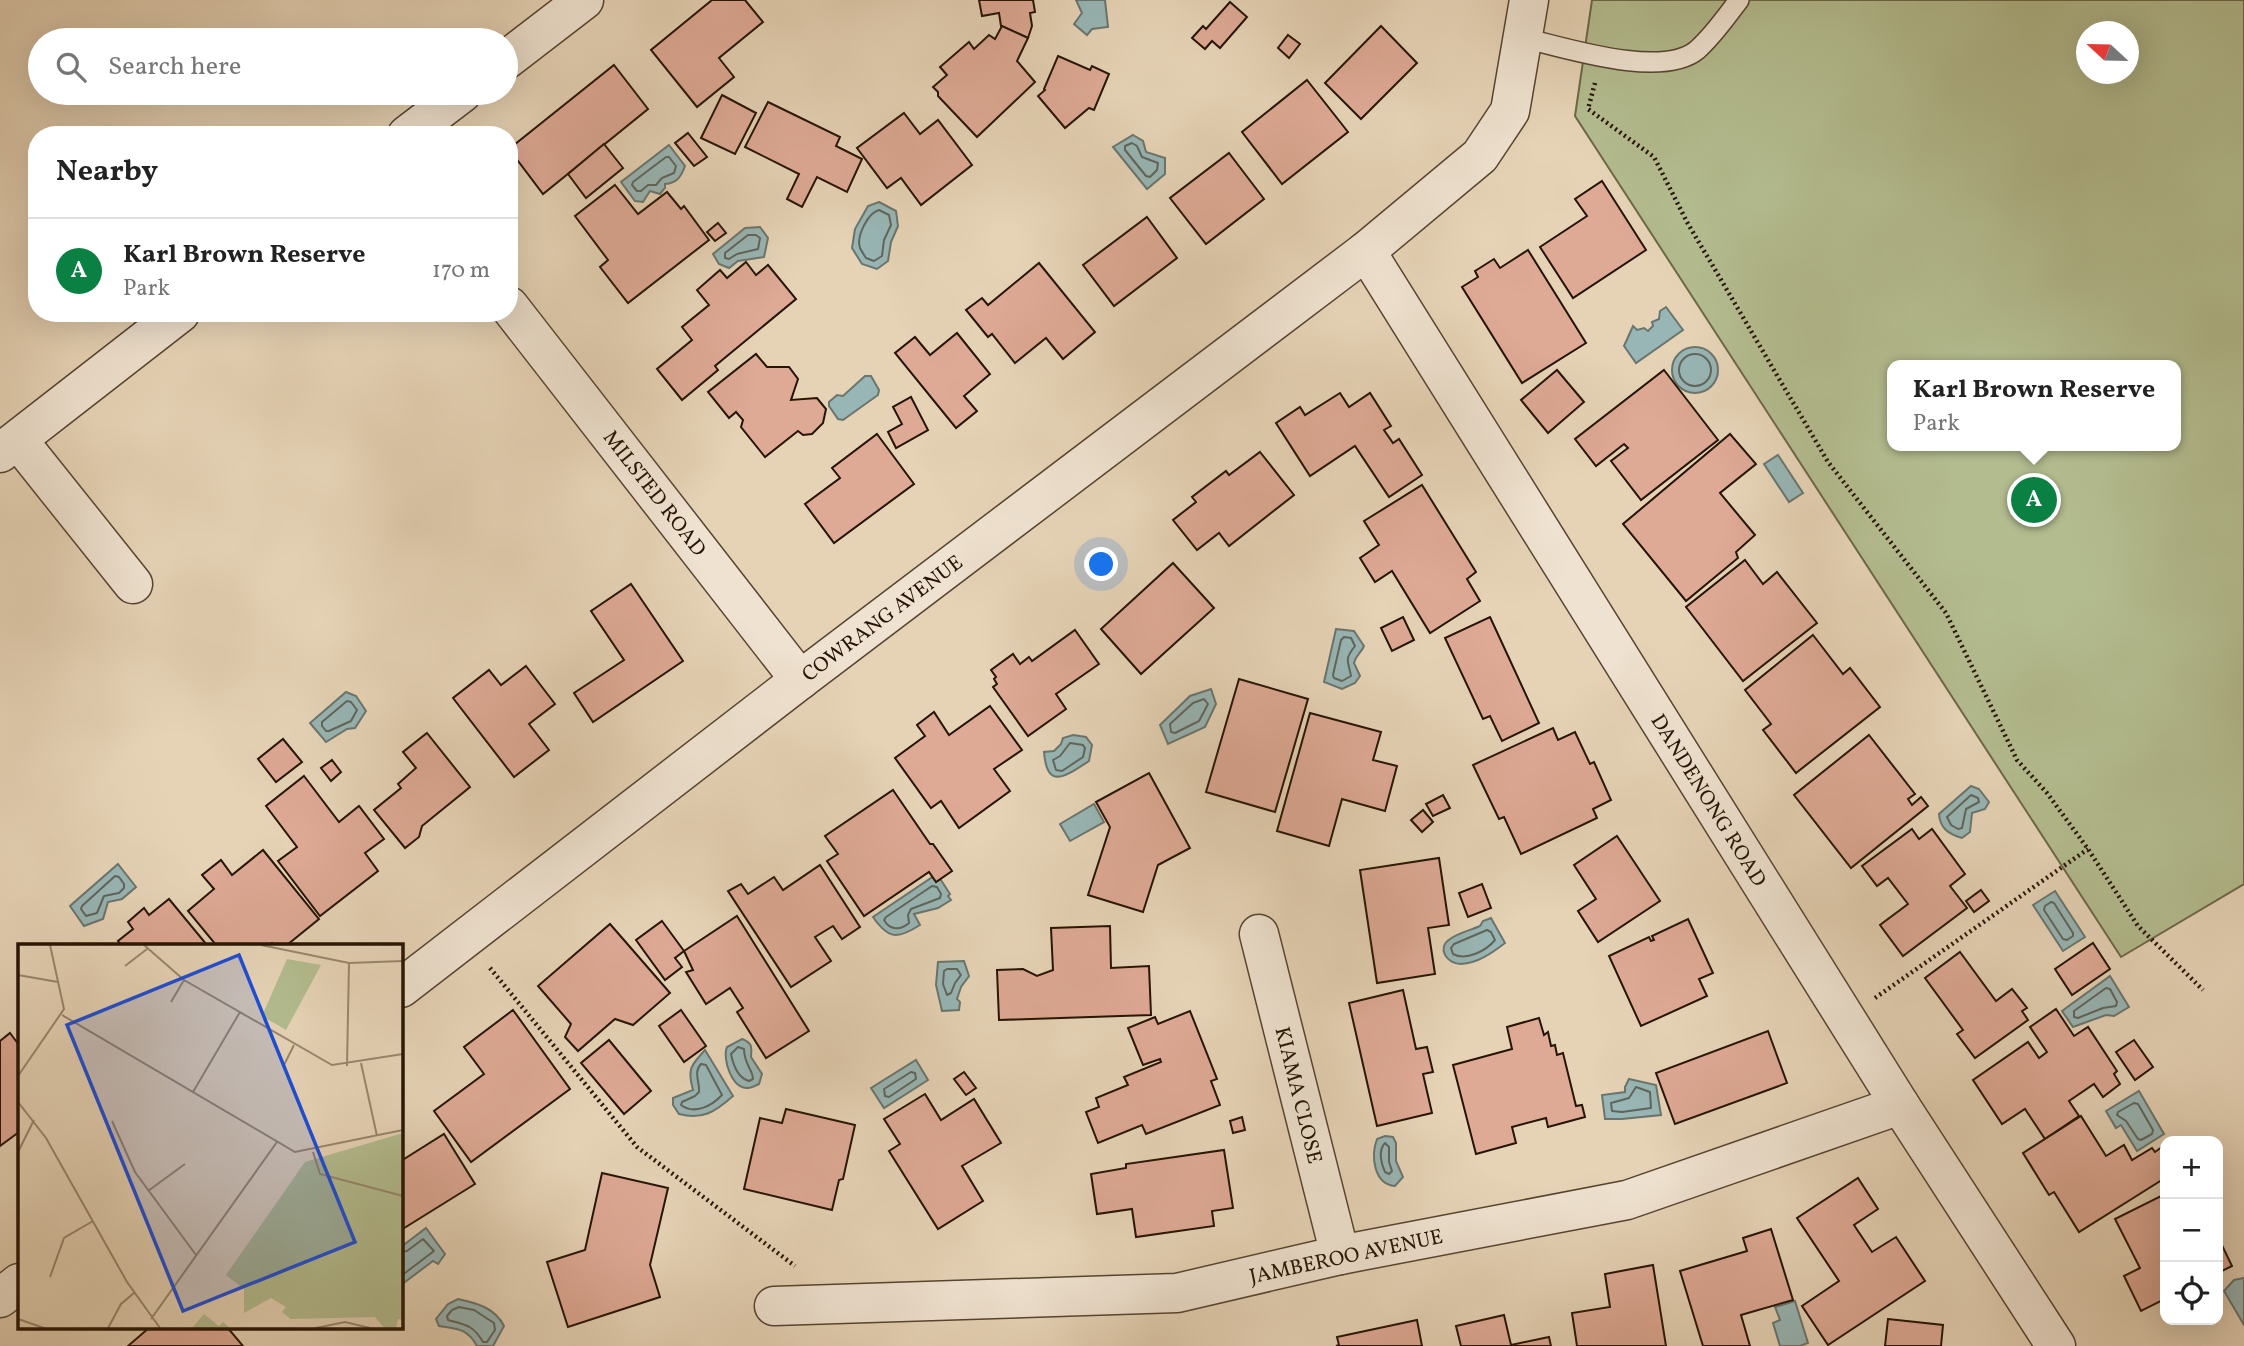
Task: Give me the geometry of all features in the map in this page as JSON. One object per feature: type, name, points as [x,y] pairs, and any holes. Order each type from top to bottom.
[{"type":"street","points":[[518,51],[584,0]]},
{"type":"street","name":"COWRANG AVENUE","points":[[402,987],[800,680],[1366,251],[1480,156],[1510,111],[1529,0]]},
{"type":"street","points":[[419,126],[446,105]]},
{"type":"street","name":"DANDENONG ROAD","points":[[1366,251],[1900,1105],[2056,1346]]},
{"type":"street","name":"MILSTED ROAD","points":[[518,318],[800,680]]},
{"type":"street","points":[[133,584],[9,447],[169,322]]},
{"type":"street","name":"KIAMA CLOSE","points":[[1259,934],[1340,1255]]},
{"type":"street","name":"JAMBEROO AVENUE","points":[[774,1306],[1177,1293],[1340,1255],[1627,1200],[1900,1105]]},
{"type":"street","points":[[0,1298],[18,1284]]},
{"type":"lane","points":[[1524,38],[1636,62],[1665,63],[1696,52],[1739,0]]},
{"type":"path","points":[[1601,55],[1588,109],[1654,157],[1687,222],[1828,462],[1946,614],[2017,760],[2047,793],[2088,849],[2138,926],[2203,990]]},
{"type":"path","points":[[1846,1019],[2088,849]]},
{"type":"path","points":[[466,938],[637,1147],[846,1304]]},
{"type":"green space","points":[[1592,0],[2244,0],[2244,884],[2121,957],[1575,116]]},
{"type":"water","points":[[1076,0],[1105,0],[1108,27],[1092,29],[1087,35],[1074,24],[1082,13]]},
{"type":"water","points":[[1133,135],[1143,141],[1146,152],[1165,158],[1165,174],[1147,189],[1113,147]]},
{"type":"water","points":[[669,145],[685,166],[682,173],[676,181],[665,184],[660,194],[650,191],[643,202],[635,201],[621,182]]},
{"type":"water","points":[[879,202],[896,211],[898,226],[891,242],[888,261],[877,269],[862,264],[852,248],[855,229],[868,206]]},
{"type":"water","points":[[760,227],[768,238],[764,257],[738,261],[729,268],[719,264],[713,254],[745,228]]},
{"type":"water","points":[[1666,307],[1683,330],[1636,363],[1624,346],[1633,326],[1637,330],[1644,328],[1648,331],[1653,326],[1652,322],[1659,319],[1660,311]]},
{"type":"water","points":[[1695,347],[1711,354],[1718,370],[1711,386],[1695,393],[1679,386],[1672,370],[1679,354]]},
{"type":"water","points":[[865,376],[871,376],[879,390],[878,395],[843,420],[838,419],[829,402],[837,395],[843,396]]},
{"type":"water","points":[[1778,455],[1803,493],[1789,502],[1764,464]]},
{"type":"water","points":[[1336,629],[1354,631],[1364,646],[1354,663],[1360,676],[1355,683],[1342,689],[1324,682]]},
{"type":"water","points":[[1211,689],[1216,704],[1205,727],[1168,744],[1160,725],[1190,696]]},
{"type":"water","points":[[346,692],[356,696],[366,711],[355,728],[347,729],[326,742],[310,723]]},
{"type":"water","points":[[1073,735],[1086,737],[1092,745],[1089,761],[1066,775],[1054,776],[1049,772],[1044,752],[1054,751],[1063,738]]},
{"type":"water","points":[[1971,786],[1979,789],[1989,802],[1985,809],[1972,813],[1970,832],[1962,838],[1946,830],[1939,814]]},
{"type":"water","points":[[1094,804],[1104,822],[1070,841],[1060,824]]},
{"type":"water","points":[[118,864],[136,887],[122,899],[108,902],[103,919],[84,926],[70,906]]},
{"type":"water","points":[[937,874],[951,900],[938,908],[914,914],[920,925],[906,933],[894,935],[879,925],[873,917]]},
{"type":"water","points":[[2055,891],[2085,937],[2063,951],[2033,905]]},
{"type":"water","points":[[1491,918],[1505,943],[1473,962],[1456,963],[1445,955],[1444,947],[1450,939],[1480,926],[1483,921]]},
{"type":"water","points":[[964,961],[969,976],[957,999],[960,1002],[959,1010],[942,1011],[936,985],[938,962]]},
{"type":"water","points":[[2110,976],[2129,1007],[2114,1016],[2106,1015],[2073,1027],[2062,1011]]},
{"type":"water","points":[[742,1039],[751,1045],[751,1057],[762,1074],[759,1084],[748,1088],[737,1084],[733,1079],[726,1059],[727,1047]]},
{"type":"water","points":[[705,1050],[733,1096],[702,1115],[679,1114],[673,1105],[673,1098],[693,1090],[690,1077],[692,1068]]},
{"type":"water","points":[[916,1060],[928,1080],[884,1108],[871,1088]]},
{"type":"water","points":[[1629,1079],[1656,1085],[1661,1115],[1605,1119],[1602,1095],[1625,1092]]},
{"type":"water","points":[[2139,1091],[2164,1134],[2137,1151],[2121,1125],[2116,1128],[2106,1111]]},
{"type":"water","points":[[1393,1137],[1396,1143],[1396,1161],[1403,1177],[1395,1186],[1382,1180],[1374,1160],[1377,1139]]},
{"type":"water","points":[[426,1228],[445,1254],[438,1264],[433,1261],[402,1284],[402,1246]]},
{"type":"water","points":[[2244,1278],[2244,1325],[2224,1291],[2234,1280]]},
{"type":"water","points":[[458,1299],[485,1307],[500,1320],[504,1326],[493,1346],[477,1346],[465,1333],[439,1326],[436,1319],[448,1304]]},
{"type":"water","points":[[1795,1301],[1808,1343],[1800,1346],[1780,1346],[1773,1323],[1780,1320],[1775,1307]]},
{"type":"building","points":[[712,0],[745,0],[763,22],[719,58],[734,77],[697,107],[651,50]]},
{"type":"building","points":[[979,0],[1033,0],[1035,12],[1030,13],[1032,26],[1028,38],[1001,26],[999,13],[982,16]]},
{"type":"building","points":[[1230,2],[1247,17],[1220,48],[1212,41],[1205,49],[1192,38],[1203,26],[1206,29]]},
{"type":"building","points":[[1002,26],[1028,38],[1017,61],[1035,82],[977,137],[938,96],[933,87],[947,75],[940,67],[969,42],[974,49],[989,35],[995,39]]},
{"type":"building","points":[[1381,26],[1417,63],[1361,119],[1325,83]]},
{"type":"building","points":[[1288,35],[1300,44],[1289,58],[1278,48]]},
{"type":"building","points":[[1058,56],[1090,70],[1092,66],[1109,74],[1094,110],[1089,108],[1065,128],[1038,96],[1045,90]]},
{"type":"building","points":[[614,65],[648,109],[543,194],[518,161],[518,142]]},
{"type":"building","points":[[1307,80],[1348,132],[1282,184],[1242,132]]},
{"type":"building","points":[[722,95],[756,113],[735,154],[701,138]]},
{"type":"building","points":[[768,102],[840,137],[836,146],[862,159],[847,192],[817,177],[802,207],[787,199],[799,174],[745,147]]},
{"type":"building","points":[[904,113],[920,134],[938,120],[972,165],[921,205],[901,178],[887,188],[857,148]]},
{"type":"building","points":[[688,133],[707,157],[694,166],[675,143]]},
{"type":"building","points":[[604,144],[623,168],[586,198],[568,174]]},
{"type":"building","points":[[1229,153],[1264,199],[1206,244],[1170,198]]},
{"type":"building","points":[[1602,181],[1646,250],[1573,298],[1540,247],[1587,216],[1575,199]]},
{"type":"building","points":[[615,185],[638,214],[667,192],[681,209],[684,206],[709,240],[628,303],[600,267],[608,260],[575,216]]},
{"type":"building","points":[[1147,217],[1177,258],[1114,306],[1083,265]]},
{"type":"building","points":[[718,223],[726,233],[715,241],[707,232]]},
{"type":"building","points":[[1528,250],[1586,343],[1522,383],[1462,287],[1478,277],[1475,271],[1494,259],[1500,268]]},
{"type":"building","points":[[746,262],[756,275],[768,265],[796,299],[715,366],[718,370],[682,400],[657,369],[692,340],[682,327],[709,305],[697,290],[720,270],[727,278]]},
{"type":"building","points":[[1039,263],[1095,332],[1063,359],[1046,338],[1015,363],[992,334],[988,337],[966,310],[982,298],[988,305]]},
{"type":"building","points":[[957,333],[990,374],[964,396],[977,411],[956,428],[895,353],[915,337],[930,355]]},
{"type":"building","points":[[756,354],[767,367],[789,367],[798,379],[791,400],[817,398],[826,409],[823,423],[812,434],[803,435],[798,431],[765,457],[741,427],[743,420],[736,412],[729,418],[708,392]]},
{"type":"building","points":[[1557,370],[1584,402],[1548,433],[1521,400]]},
{"type":"building","points":[[1664,370],[1718,440],[1641,500],[1611,461],[1628,448],[1624,444],[1596,466],[1575,439]]},
{"type":"building","points":[[1340,393],[1349,407],[1370,393],[1391,426],[1384,430],[1393,443],[1399,439],[1422,475],[1389,497],[1355,446],[1310,476],[1276,423],[1300,407],[1305,415]]},
{"type":"building","points":[[911,397],[928,430],[896,448],[888,432],[902,424],[893,407]]},
{"type":"building","points":[[877,434],[914,484],[834,543],[805,504],[840,478],[832,468]]},
{"type":"building","points":[[1730,434],[1756,464],[1720,493],[1755,535],[1736,552],[1738,558],[1686,601],[1623,524]]},
{"type":"building","points":[[1260,452],[1294,495],[1229,546],[1219,533],[1197,550],[1173,520],[1196,502],[1192,497],[1226,471],[1229,475]]},
{"type":"building","points":[[1422,485],[1476,572],[1467,579],[1480,601],[1430,633],[1392,571],[1375,582],[1360,558],[1379,545],[1364,521]]},
{"type":"building","points":[[1745,560],[1763,584],[1777,572],[1817,623],[1743,681],[1686,607]]},
{"type":"building","points":[[1173,563],[1214,608],[1141,674],[1101,629]]},
{"type":"building","points":[[631,584],[683,661],[593,722],[574,693],[624,660],[591,611]]},
{"type":"building","points":[[1403,617],[1414,640],[1392,651],[1381,628]]},
{"type":"building","points":[[1490,617],[1539,723],[1502,741],[1490,716],[1483,719],[1445,638]]},
{"type":"building","points":[[1075,630],[1099,664],[1056,694],[1066,709],[1028,736],[993,687],[997,684],[991,670],[1013,654],[1020,664],[1029,657],[1032,661]]},
{"type":"building","points":[[1813,635],[1843,674],[1850,668],[1880,707],[1796,773],[1763,730],[1771,724],[1745,690]]},
{"type":"building","points":[[526,666],[555,704],[529,724],[549,750],[514,777],[453,698],[489,670],[501,685]]},
{"type":"building","points":[[1239,679],[1308,699],[1275,812],[1206,792]]},
{"type":"building","points":[[990,706],[1022,750],[994,769],[1010,791],[959,828],[941,801],[931,808],[895,758],[925,736],[917,725],[934,712],[949,735]]},
{"type":"building","points":[[1310,713],[1381,732],[1373,760],[1397,766],[1385,811],[1342,799],[1329,846],[1277,831]]},
{"type":"building","points":[[1553,728],[1558,740],[1575,732],[1590,764],[1594,762],[1611,800],[1593,809],[1597,818],[1521,854],[1504,817],[1499,819],[1473,765]]},
{"type":"building","points":[[427,733],[470,787],[422,826],[419,837],[405,848],[374,810],[401,788],[398,784],[416,768],[403,752]]},
{"type":"building","points":[[1869,735],[1915,794],[1908,799],[1912,805],[1921,797],[1928,806],[1851,868],[1794,795]]},
{"type":"building","points":[[283,739],[302,762],[276,782],[258,759]]},
{"type":"building","points":[[332,760],[341,772],[331,781],[321,768]]},
{"type":"building","points":[[1149,773],[1190,848],[1158,865],[1143,912],[1088,895],[1110,827],[1096,802]]},
{"type":"building","points":[[304,776],[339,822],[359,806],[384,839],[365,853],[378,871],[320,916],[278,861],[297,847],[266,806]]},
{"type":"building","points":[[893,790],[952,871],[936,882],[929,872],[864,916],[827,861],[838,854],[825,836]]},
{"type":"building","points":[[1443,795],[1450,808],[1433,816],[1426,804]]},
{"type":"building","points":[[1423,810],[1433,822],[1422,832],[1411,820]]},
{"type":"building","points":[[1912,829],[1919,839],[1932,829],[1965,874],[1950,886],[1967,908],[1903,956],[1880,925],[1908,904],[1888,878],[1877,886],[1862,866]]},
{"type":"building","points":[[1617,836],[1660,901],[1598,942],[1578,911],[1596,899],[1574,865]]},
{"type":"building","points":[[263,850],[319,919],[288,944],[215,944],[188,911],[214,889],[202,875],[221,860],[232,875]]},
{"type":"building","points":[[1439,858],[1449,925],[1428,928],[1435,974],[1377,983],[1360,870]]},
{"type":"building","points":[[820,865],[860,927],[842,939],[833,926],[815,937],[831,961],[791,987],[728,891],[741,884],[748,894],[774,877],[783,890]]},
{"type":"building","points":[[1482,884],[1491,908],[1468,917],[1459,893]]},
{"type":"building","points":[[1981,890],[1989,901],[1974,912],[1966,901]]},
{"type":"building","points":[[169,899],[206,944],[120,944],[118,941],[133,929],[128,922],[144,908],[149,915]]},
{"type":"building","points":[[737,916],[809,1031],[766,1058],[737,1012],[743,1008],[730,988],[706,1004],[686,972],[693,970],[684,951]]},
{"type":"building","points":[[1688,919],[1713,973],[1699,979],[1707,996],[1641,1026],[1609,956],[1649,937],[1651,941],[1654,940],[1652,936]]},
{"type":"building","points":[[662,921],[684,951],[675,958],[682,967],[665,980],[636,940]]},
{"type":"building","points":[[610,924],[670,993],[633,1025],[615,1019],[578,1051],[565,1037],[571,1024],[538,986]]},
{"type":"building","points":[[1110,926],[1111,968],[1149,966],[1151,1015],[999,1020],[997,970],[1023,969],[1037,976],[1053,970],[1051,928]]},
{"type":"building","points":[[2093,943],[2110,969],[2072,995],[2055,969]]},
{"type":"building","points":[[1960,952],[1996,1001],[2012,989],[2027,1008],[2022,1011],[2028,1020],[1975,1058],[1957,1034],[1963,1030],[1925,978]]},
{"type":"building","points":[[1403,990],[1416,1049],[1427,1047],[1433,1072],[1423,1074],[1432,1113],[1377,1126],[1349,1003]]},
{"type":"building","points":[[2056,1009],[2074,1036],[2088,1027],[2117,1071],[2114,1074],[2120,1084],[2103,1097],[2094,1084],[2069,1101],[2079,1116],[2045,1139],[2025,1109],[2002,1124],[1973,1080],[2028,1042],[2039,1058],[2047,1052],[2030,1027]]},
{"type":"building","points":[[513,1010],[570,1089],[471,1162],[434,1111],[484,1074],[464,1047]]},
{"type":"building","points":[[681,1010],[706,1046],[684,1062],[659,1026]]},
{"type":"building","points":[[1190,1011],[1217,1079],[1211,1081],[1220,1105],[1146,1134],[1142,1125],[1098,1143],[1086,1112],[1099,1107],[1096,1098],[1128,1085],[1124,1077],[1161,1062],[1160,1059],[1143,1065],[1128,1028],[1155,1017],[1158,1024]]},
{"type":"building","points":[[1539,1018],[1544,1035],[1548,1032],[1551,1046],[1555,1045],[1557,1055],[1563,1053],[1576,1106],[1582,1105],[1585,1117],[1548,1127],[1546,1118],[1512,1127],[1516,1143],[1476,1154],[1453,1065],[1512,1049],[1507,1027]]},
{"type":"building","points":[[1768,1031],[1787,1083],[1675,1124],[1656,1073]]},
{"type":"building","points":[[10,1033],[18,1044],[18,1133],[0,1146],[0,1041]]},
{"type":"building","points":[[609,1040],[651,1091],[624,1114],[581,1063]]},
{"type":"building","points":[[2134,1040],[2153,1067],[2135,1080],[2116,1052]]},
{"type":"building","points":[[964,1072],[976,1088],[966,1095],[954,1079]]},
{"type":"building","points":[[925,1094],[941,1120],[974,1099],[1001,1143],[962,1166],[983,1201],[938,1229],[889,1151],[900,1144],[884,1119]]},
{"type":"building","points":[[786,1109],[855,1125],[843,1179],[839,1180],[832,1210],[744,1189],[760,1118],[782,1123]]},
{"type":"building","points":[[2081,1116],[2106,1156],[2124,1145],[2132,1160],[2152,1148],[2155,1152],[2160,1148],[2160,1181],[2079,1232],[2054,1192],[2049,1195],[2023,1153]]},
{"type":"building","points":[[1242,1117],[1245,1130],[1233,1133],[1230,1121]]},
{"type":"building","points":[[444,1134],[475,1184],[402,1229],[402,1160]]},
{"type":"building","points":[[1224,1150],[1233,1208],[1212,1211],[1214,1226],[1136,1237],[1132,1209],[1097,1214],[1091,1174],[1126,1168],[1126,1164]]},
{"type":"building","points":[[602,1173],[668,1188],[650,1265],[660,1297],[568,1327],[547,1262],[585,1250]]},
{"type":"building","points":[[1858,1178],[1878,1209],[1854,1225],[1872,1252],[1896,1237],[1925,1281],[1828,1345],[1802,1306],[1839,1281],[1797,1218]]},
{"type":"building","points":[[2160,1196],[2160,1302],[2141,1311],[2124,1276],[2140,1268],[2115,1219]]},
{"type":"building","points":[[1771,1229],[1793,1300],[1741,1315],[1750,1346],[1703,1346],[1680,1271],[1747,1251],[1743,1238]]},
{"type":"building","points":[[2223,1247],[2232,1266],[2223,1270]]},
{"type":"building","points":[[1653,1265],[1666,1346],[1577,1346],[1572,1313],[1610,1307],[1605,1274]]},
{"type":"building","points":[[1504,1315],[1511,1345],[1549,1337],[1551,1346],[1461,1346],[1456,1326]]},
{"type":"building","points":[[1888,1319],[1943,1325],[1941,1346],[1885,1346]]},
{"type":"building","points":[[1417,1320],[1422,1346],[1336,1346],[1339,1345],[1337,1337]]},
{"type":"building","points":[[149,1328],[228,1328],[243,1346],[128,1346]]},
{"type":"place","name":"Karl Brown Reserve","points":[[2034,500]]}]
